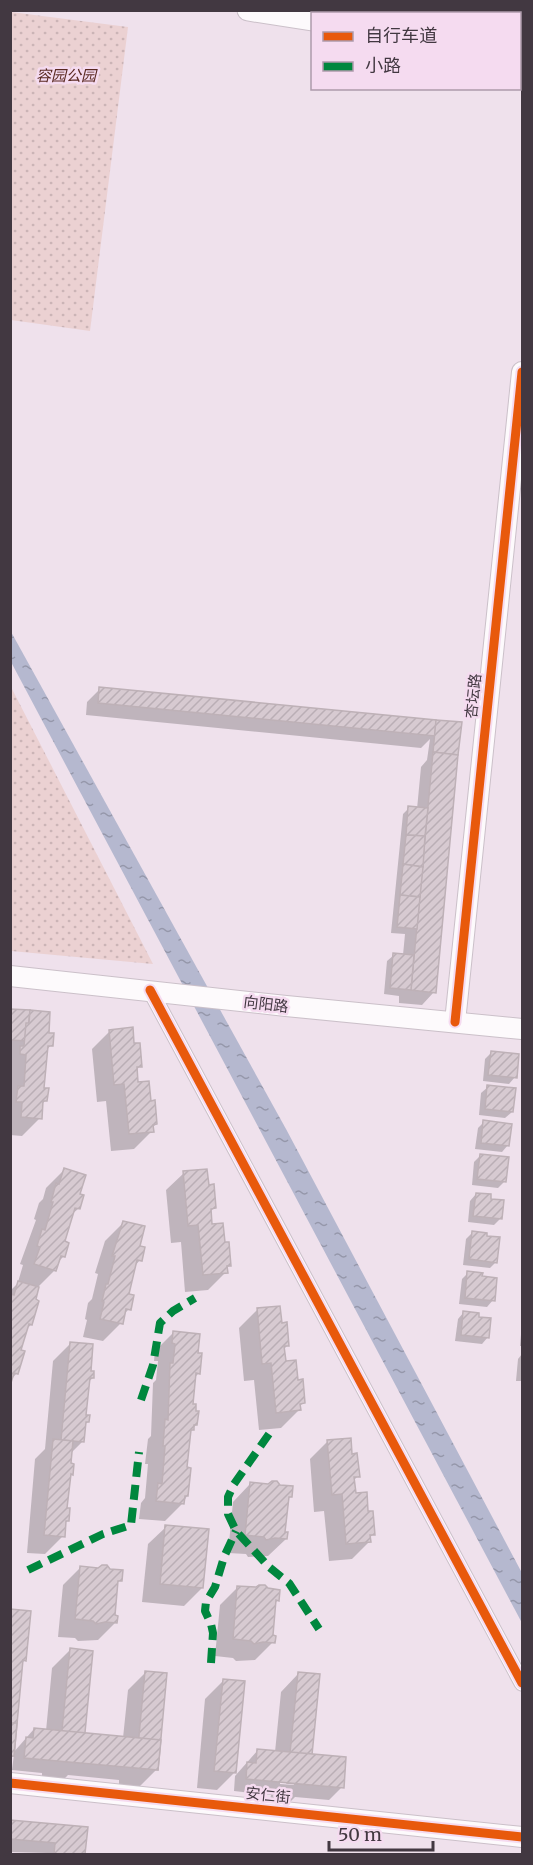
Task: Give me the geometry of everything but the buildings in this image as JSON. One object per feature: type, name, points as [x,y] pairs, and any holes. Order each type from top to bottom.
[{"type":"main road","points":[[248,10],[311,20]]},
{"type":"street","name":"杏坛路","points":[[455,1023],[522,372]]},
{"type":"street","name":"向阳路","points":[[10,976],[522,1029]]},
{"type":"street","points":[[150,990],[522,1683]]},
{"type":"street","name":"安仁街","points":[[10,1783],[522,1837]]},
{"type":"green space","name":"容园公园","points":[[11,12],[128,27],[90,331],[11,320]]},
{"type":"green space","points":[[11,687],[153,964],[11,951]]},
{"type":"water","points":[[10,630],[286,1129],[522,1573],[522,1623],[11,662]]},
{"type":"marked path","points":[[141,1400],[153,1365],[160,1323],[173,1311],[195,1298]]},
{"type":"marked path","points":[[269,1434],[234,1484],[228,1497],[228,1514],[236,1531],[269,1567],[289,1583],[319,1629]]},
{"type":"marked path","points":[[28,1570],[103,1534],[131,1525],[139,1452]]},
{"type":"marked path","points":[[211,1663],[213,1633],[205,1611],[206,1602],[215,1587],[224,1557],[236,1531]]},
{"type":"cycle path","points":[[455,1022],[522,372]]},
{"type":"cycle path","points":[[150,990],[522,1683]]},
{"type":"cycle path","points":[[10,1783],[522,1837]]}]
